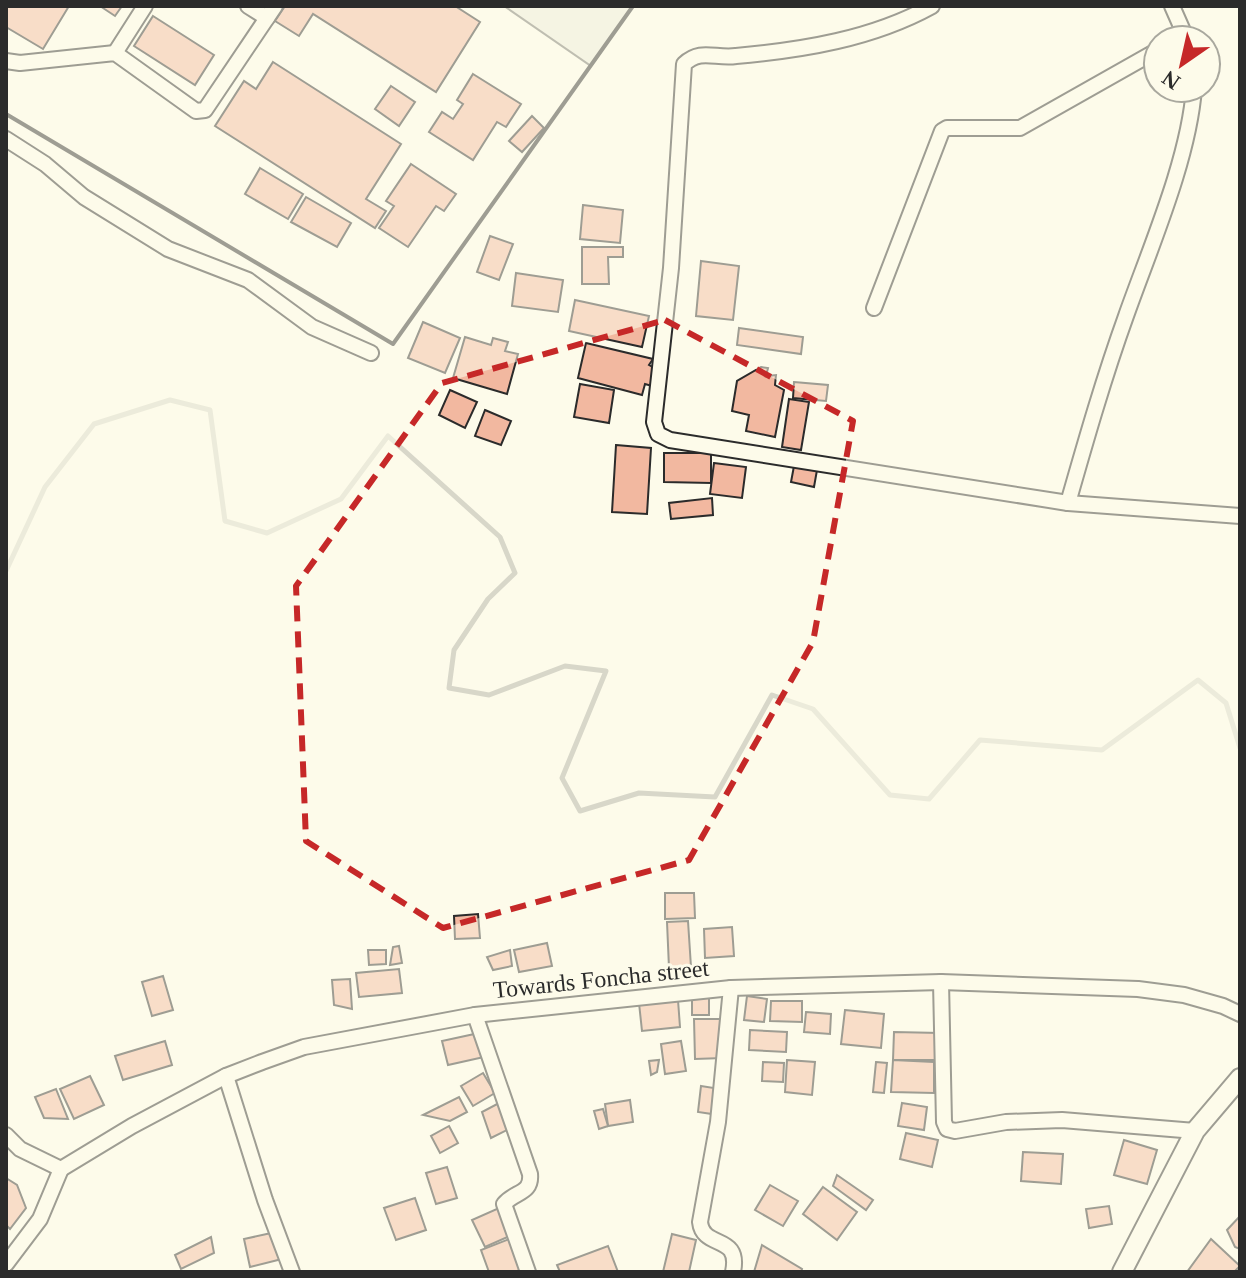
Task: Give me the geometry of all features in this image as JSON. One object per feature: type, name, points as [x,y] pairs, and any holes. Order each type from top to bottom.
[{"type":"street","points":[[115,53],[145,6]]},
{"type":"street","points":[[6,61],[20,63],[115,53],[196,111],[205,110],[271,12],[248,6]]},
{"type":"street","points":[[932,6],[893,24],[797,50],[720,58],[704,53],[692,56],[684,64],[671,268],[654,422],[658,434],[670,440],[1068,503],[1240,516]]},
{"type":"street","points":[[874,308],[942,131],[947,128],[1020,128],[1142,59]]},
{"type":"street","points":[[1068,503],[1108,366],[1167,201],[1193,104]]},
{"type":"street","points":[[6,139],[45,164],[84,197],[168,249],[248,280],[312,327],[371,353]]},
{"type":"street","points":[[941,982],[944,1122],[947,1129],[955,1131],[1006,1122],[1062,1120],[1195,1131]]},
{"type":"street","name":"Towards Foncha street","points":[[61,1169],[132,1126],[226,1076],[304,1047],[475,1015],[731,988],[941,982],[1138,989],[1184,995],[1240,1014]]},
{"type":"street","points":[[731,988],[718,1122],[700,1222],[701,1231],[706,1237],[725,1244],[733,1251],[733,1272]]},
{"type":"street","points":[[475,1015],[530,1174],[531,1183],[527,1190],[504,1204],[528,1272]]},
{"type":"street","points":[[226,1076],[265,1200],[292,1272]]},
{"type":"street","points":[[1122,1272],[1195,1131],[1240,1078]]},
{"type":"street","points":[[6,1135],[20,1149],[61,1169],[40,1219],[6,1264]]},
{"type":"highlighted area","points":[[665,320],[853,421],[813,642],[689,860],[443,928],[306,841],[296,586],[442,383]]},
{"type":"shaded area","points":[[504,6],[633,6],[591,66]]},
{"type":"building","points":[[6,6],[69,6],[43,49],[6,27]]},
{"type":"building","points":[[100,6],[122,6],[115,16]]},
{"type":"building","points":[[285,6],[455,6],[480,22],[436,92],[313,14],[299,36],[275,21]]},
{"type":"building","points":[[153,16],[214,55],[195,85],[134,46]]},
{"type":"building","points":[[273,62],[401,144],[366,199],[386,211],[375,228],[215,126],[244,81],[256,89]]},
{"type":"building","points":[[473,74],[521,104],[506,127],[497,122],[473,160],[429,132],[442,112],[453,119],[463,104],[457,100]]},
{"type":"building","points":[[391,86],[415,102],[399,126],[375,109]]},
{"type":"building","points":[[532,116],[544,128],[522,152],[509,141]]},
{"type":"building","points":[[411,164],[456,194],[444,211],[436,206],[408,247],[379,228],[394,206],[386,201]]},
{"type":"building","points":[[260,168],[303,194],[288,219],[245,194]]},
{"type":"building","points":[[306,197],[351,223],[337,247],[291,222]]},
{"type":"building","points":[[583,205],[623,210],[620,243],[580,239]]},
{"type":"building","points":[[490,236],[513,244],[499,280],[477,272]]},
{"type":"building","points":[[582,247],[623,247],[623,257],[608,257],[609,284],[582,284]]},
{"type":"building","points":[[701,261],[739,266],[733,320],[696,316]]},
{"type":"building","points":[[516,273],[563,280],[558,312],[512,306]]},
{"type":"building","points":[[575,300],[649,316],[642,347],[569,331]]},
{"type":"building","points":[[423,322],[460,338],[445,373],[408,358]]},
{"type":"building","points":[[739,328],[803,337],[801,354],[737,345]]},
{"type":"building","points":[[465,337],[491,345],[493,338],[508,342],[505,351],[518,354],[507,394],[453,378]]},
{"type":"building","points":[[586,343],[653,359],[649,365],[656,369],[652,386],[645,384],[642,395],[578,378]]},
{"type":"building","points":[[761,367],[768,368],[766,376],[776,375],[775,385],[784,390],[775,437],[746,431],[749,415],[732,411],[737,381]]},
{"type":"building","points":[[794,382],[828,385],[826,401],[793,398]]},
{"type":"building","points":[[580,384],[614,390],[609,423],[574,417]]},
{"type":"building","points":[[450,390],[477,402],[465,428],[439,415]]},
{"type":"building","points":[[789,399],[809,402],[801,450],[782,447]]},
{"type":"building","points":[[485,410],[511,421],[501,445],[475,436]]},
{"type":"building","points":[[616,445],[651,448],[647,514],[612,512]]},
{"type":"building","points":[[664,453],[711,453],[711,483],[664,482]]},
{"type":"building","points":[[714,463],[746,467],[742,498],[710,494]]},
{"type":"building","points":[[794,466],[817,470],[814,487],[791,482]]},
{"type":"building","points":[[712,498],[713,515],[671,519],[669,503]]},
{"type":"building","points":[[665,893],[694,893],[695,918],[665,919]]},
{"type":"building","points":[[478,914],[480,938],[455,939],[454,916]]},
{"type":"building","points":[[688,921],[691,967],[669,968],[667,922]]},
{"type":"building","points":[[732,927],[734,956],[705,958],[704,929]]},
{"type":"building","points":[[547,943],[552,966],[519,972],[514,950]]},
{"type":"building","points":[[399,946],[402,963],[390,965],[393,947]]},
{"type":"building","points":[[368,950],[386,950],[386,964],[369,965]]},
{"type":"building","points":[[510,950],[512,966],[493,970],[487,957]]},
{"type":"building","points":[[399,969],[402,993],[359,997],[356,973]]},
{"type":"building","points":[[163,976],[173,1010],[152,1016],[142,982]]},
{"type":"building","points":[[350,979],[352,1009],[334,1005],[332,980]]},
{"type":"building","points":[[692,996],[709,996],[709,1015],[692,1015]]},
{"type":"building","points":[[747,996],[767,999],[764,1022],[744,1020]]},
{"type":"building","points":[[678,1000],[680,1027],[642,1031],[639,1003]]},
{"type":"building","points":[[771,1001],[802,1001],[802,1022],[770,1021]]},
{"type":"building","points":[[845,1010],[884,1014],[881,1048],[841,1044]]},
{"type":"building","points":[[806,1012],[831,1014],[830,1034],[804,1032]]},
{"type":"building","points":[[694,1019],[722,1019],[723,1058],[695,1059]]},
{"type":"building","points":[[750,1030],[787,1032],[786,1052],[749,1050]]},
{"type":"building","points":[[894,1032],[940,1033],[940,1060],[893,1060]]},
{"type":"building","points":[[479,1033],[484,1057],[448,1065],[442,1041]]},
{"type":"building","points":[[165,1041],[172,1065],[123,1080],[115,1056]]},
{"type":"building","points":[[681,1041],[686,1071],[665,1074],[661,1044]]},
{"type":"building","points":[[659,1060],[657,1072],[651,1075],[649,1061]]},
{"type":"building","points":[[787,1060],[815,1062],[812,1095],[785,1092]]},
{"type":"building","points":[[893,1060],[934,1062],[934,1093],[891,1092]]},
{"type":"building","points":[[763,1062],[784,1063],[783,1082],[762,1081]]},
{"type":"building","points":[[876,1062],[887,1063],[884,1093],[873,1092]]},
{"type":"building","points":[[483,1073],[495,1093],[473,1106],[461,1086]]},
{"type":"building","points":[[90,1076],[104,1105],[74,1119],[60,1089]]},
{"type":"building","points":[[701,1086],[714,1088],[712,1114],[698,1112]]},
{"type":"building","points":[[56,1089],[68,1119],[44,1118],[35,1097]]},
{"type":"building","points":[[459,1097],[467,1112],[450,1121],[423,1115]]},
{"type":"building","points":[[630,1100],[633,1122],[608,1126],[605,1104]]},
{"type":"building","points":[[501,1102],[511,1128],[491,1138],[482,1112]]},
{"type":"building","points":[[902,1103],[927,1107],[924,1130],[898,1126]]},
{"type":"building","points":[[603,1109],[608,1126],[599,1129],[594,1111]]},
{"type":"building","points":[[449,1126],[458,1143],[440,1153],[431,1136]]},
{"type":"building","points":[[906,1133],[938,1140],[932,1167],[900,1159]]},
{"type":"building","points":[[1124,1140],[1157,1150],[1147,1184],[1114,1175]]},
{"type":"building","points":[[1023,1152],[1063,1154],[1061,1184],[1021,1181]]},
{"type":"building","points":[[447,1167],[457,1198],[436,1204],[426,1173]]},
{"type":"building","points":[[837,1175],[873,1200],[866,1210],[833,1186]]},
{"type":"building","points":[[6,1178],[17,1185],[26,1208],[10,1229],[6,1225]]},
{"type":"building","points":[[770,1185],[798,1201],[783,1226],[755,1210]]},
{"type":"building","points":[[823,1187],[857,1212],[837,1240],[803,1214]]},
{"type":"building","points":[[415,1198],[426,1230],[396,1240],[384,1208]]},
{"type":"building","points":[[1109,1206],[1112,1224],[1089,1228],[1086,1209]]},
{"type":"building","points":[[499,1208],[512,1235],[485,1247],[472,1220]]},
{"type":"building","points":[[1240,1216],[1240,1249],[1235,1247],[1227,1230]]},
{"type":"building","points":[[276,1232],[282,1259],[250,1267],[244,1239]]},
{"type":"building","points":[[672,1234],[696,1240],[689,1272],[663,1272]]},
{"type":"building","points":[[211,1237],[214,1253],[181,1269],[175,1255]]},
{"type":"building","points":[[512,1238],[524,1269],[489,1272],[481,1250]]},
{"type":"building","points":[[1211,1239],[1240,1266],[1234,1272],[1187,1272]]},
{"type":"building","points":[[762,1245],[802,1269],[801,1272],[754,1272]]},
{"type":"building","points":[[608,1246],[618,1272],[560,1272],[557,1265]]},
{"type":"waterway","points":[[6,571],[45,487],[94,424],[170,400],[210,410],[225,521],[267,533],[341,499],[388,436],[500,537],[515,573],[488,599],[454,650],[449,688],[489,695],[565,666],[606,671],[562,778],[580,811],[639,793],[715,797],[772,695],[813,709],[890,795],[929,799],[980,740],[1102,750],[1198,680],[1226,703],[1240,748]]},
{"type":"wall","points":[[6,114],[393,344],[633,6]]}]
